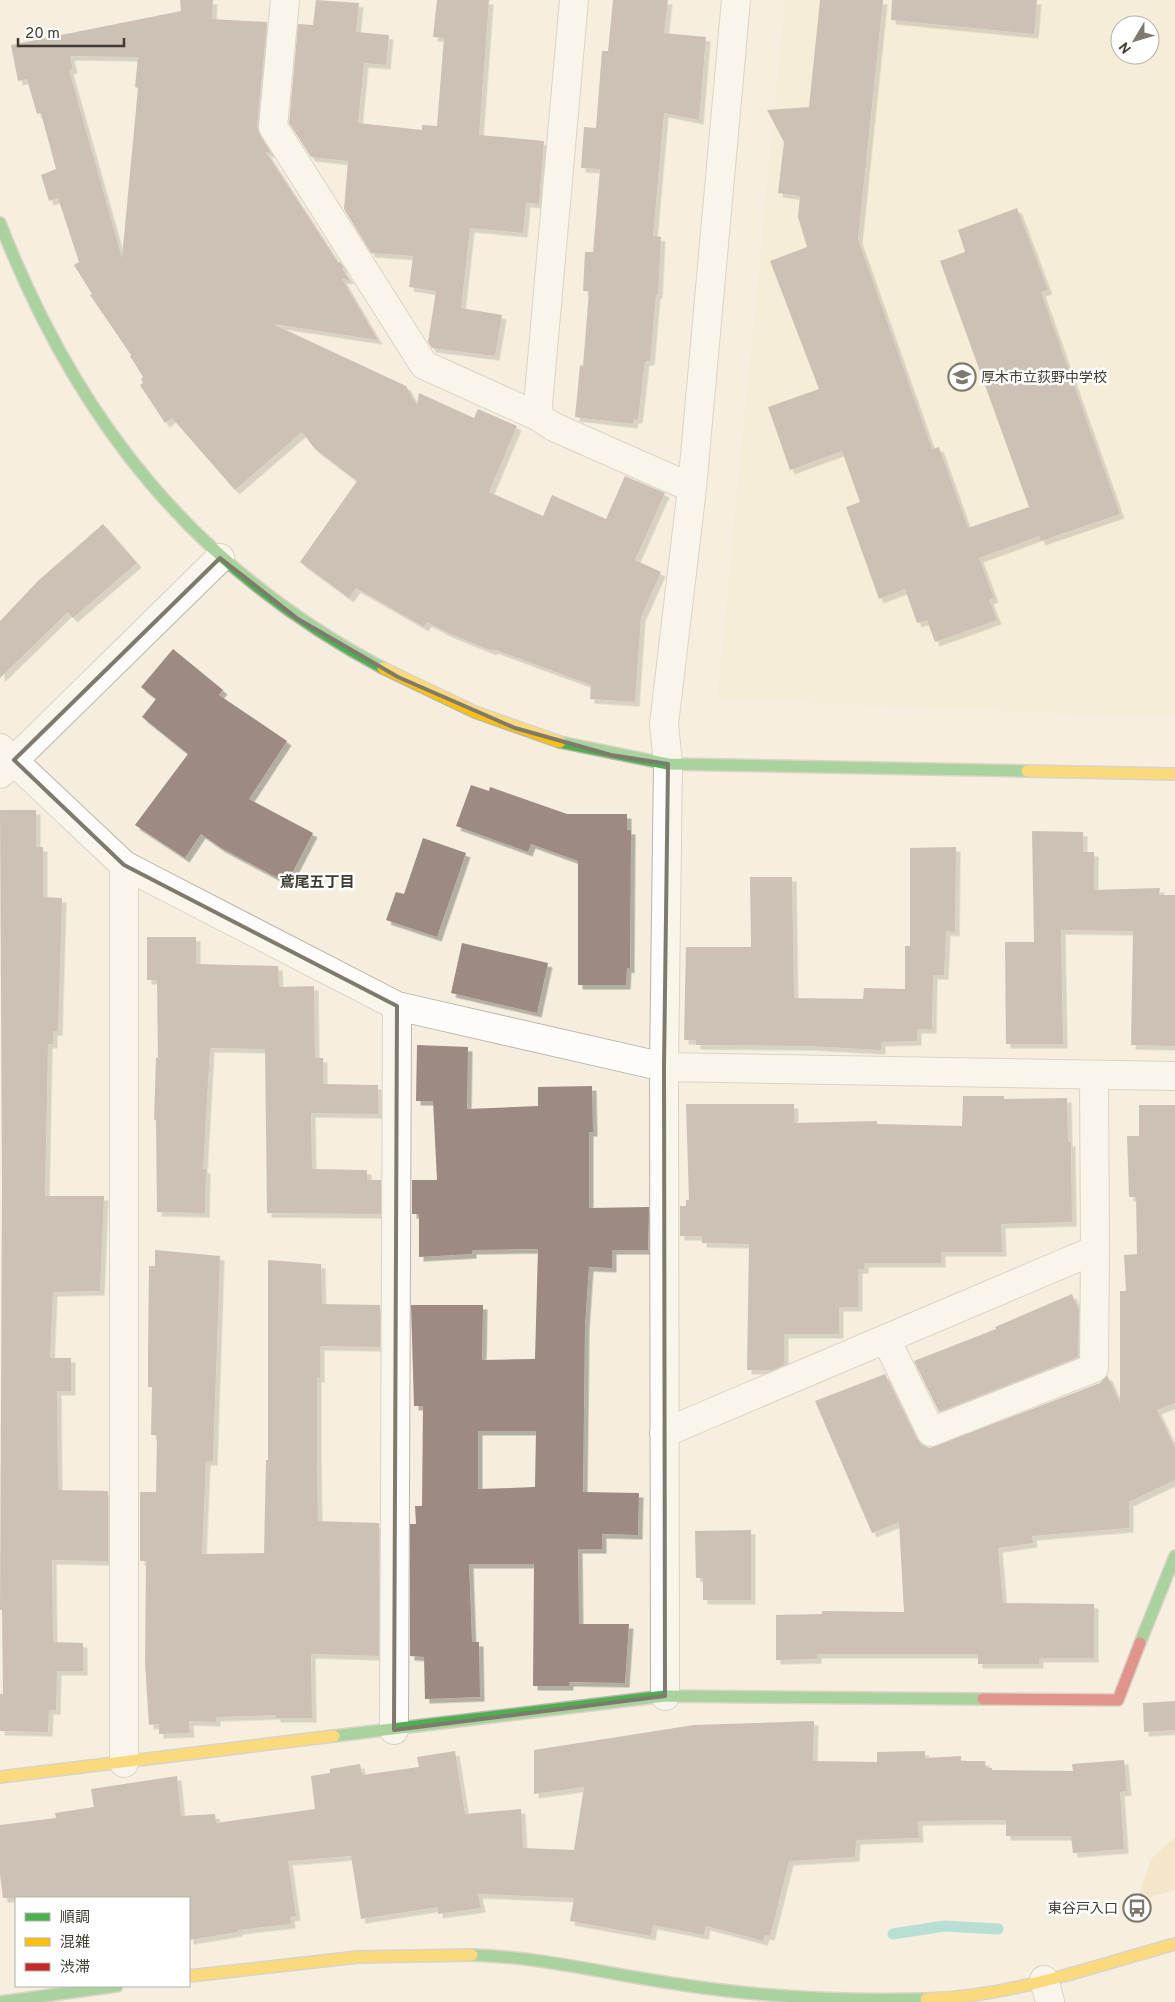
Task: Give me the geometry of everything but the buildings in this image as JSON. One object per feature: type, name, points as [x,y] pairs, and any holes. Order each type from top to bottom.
[{"type":"street","points":[[285,0],[273,127],[424,365],[537,416],[554,427],[692,488]]},
{"type":"street","points":[[537,416],[574,0]]},
{"type":"street","points":[[665,1696],[664,1067],[668,764],[664,724],[692,488],[736,0]]},
{"type":"street","points":[[0,223],[8,269],[98,415],[160,495],[220,558],[298,619],[398,677],[515,728],[611,755],[668,764],[1175,774]]},
{"type":"street","points":[[220,558],[5,761],[124,865],[397,1006],[664,1067],[1175,1076]]},
{"type":"street","points":[[124,865],[124,1763]]},
{"type":"street","points":[[394,1730],[397,1006]]},
{"type":"street","points":[[886,1339],[931,1432],[1094,1368],[1094,1075]]},
{"type":"street","points":[[664,1433],[1095,1250]]},
{"type":"street","points":[[0,1777],[665,1696],[1118,1700],[1175,1556]]},
{"type":"street","points":[[190,1976],[357,1957],[447,1954],[529,1959],[777,2000],[951,1999],[1026,1985],[1047,1991],[1175,1944]]},
{"type":"street","points":[[0,2002],[110,1987]]},
{"type":"highlighted area","points":[[220,558],[298,619],[398,677],[515,728],[611,755],[668,764],[664,1067],[665,1696],[394,1730],[397,1006],[124,865],[14,760]]},
{"type":"shaded area","name":"厚木市立荻野中学校","points":[[785,0],[1175,0],[1175,718],[717,699]]},
{"type":"shaded area","points":[[1175,1837],[1175,1890],[1137,1901],[1151,1859]]},
{"type":"waterway","points":[[893,1934],[944,1926],[998,1929]]},
{"type":"traffic: fast","points":[[0,223],[31,295],[66,362],[105,424],[150,482],[199,535],[254,584],[315,628],[383,668]]},
{"type":"traffic: fast","points":[[560,742],[668,764],[1027,771]]},
{"type":"traffic: fast","points":[[1140,1643],[1175,1556]]},
{"type":"traffic: fast","points":[[334,1736],[665,1696],[983,1699]]},
{"type":"traffic: fast","points":[[472,1955],[549,1962],[677,1984],[739,1992],[833,1999],[926,1999]]},
{"type":"traffic: fast","points":[[0,2002],[110,1987]]},
{"type":"traffic: slow","points":[[383,668],[475,712],[560,742]]},
{"type":"traffic: slow","points":[[1027,771],[1175,774]]},
{"type":"traffic: slow","points":[[0,1777],[334,1736]]},
{"type":"traffic: slow","points":[[926,1999],[958,1997],[1021,1987],[1175,1944]]},
{"type":"traffic: slow","points":[[190,1976],[358,1957],[472,1955]]},
{"type":"traffic: jam","points":[[983,1699],[1118,1700],[1140,1643]]},
{"type":"place","name":"厚木市立荻野中学校","points":[[962,377]]},
{"type":"place","name":"東谷戸入口","points":[[1137,1908]]},
{"type":"district","name":"鳶尾五丁目","points":[[317,882]]}]
